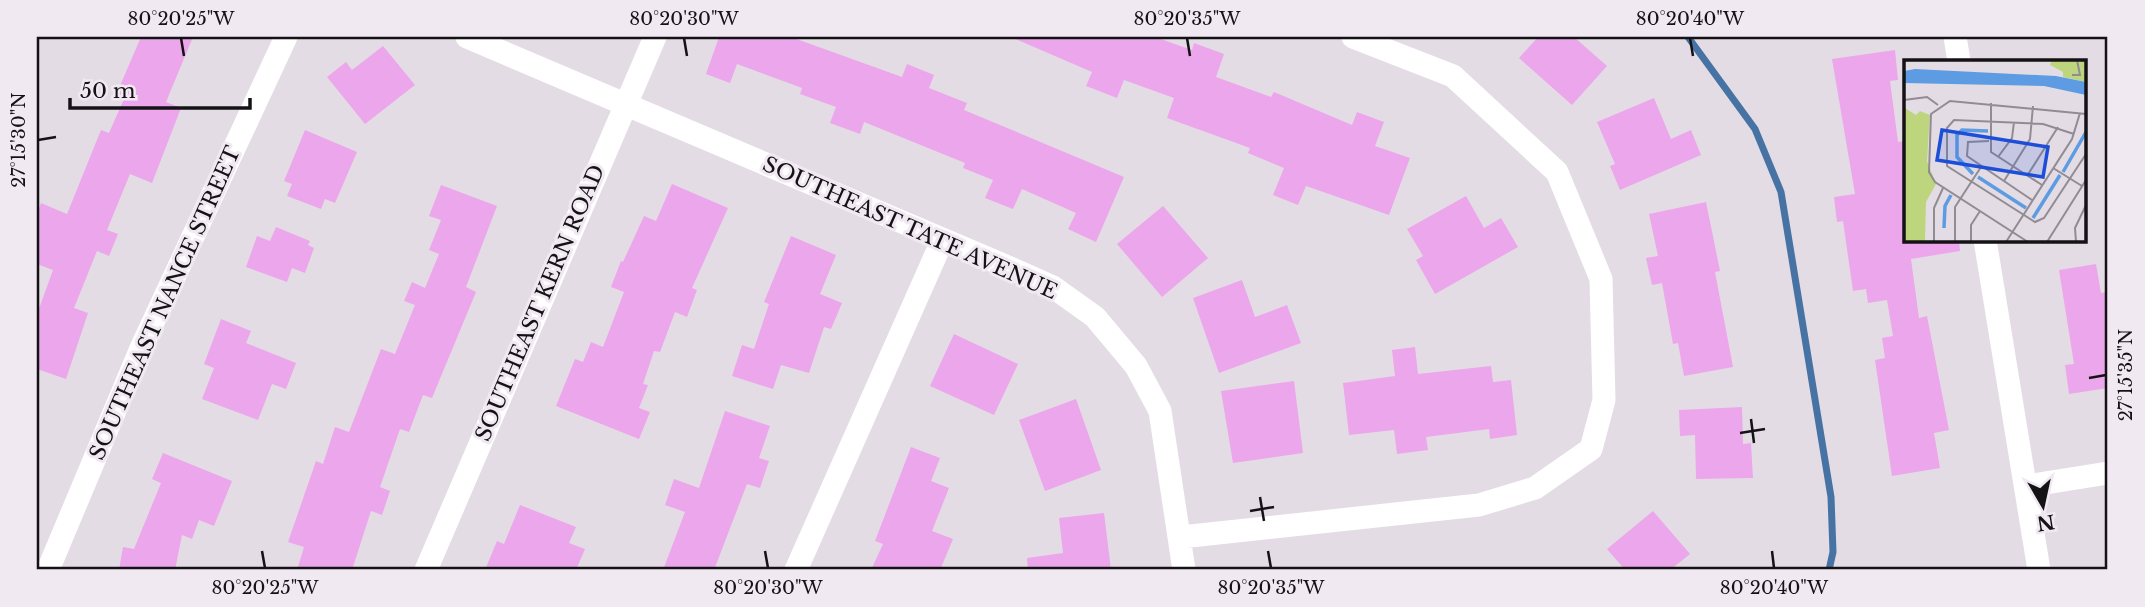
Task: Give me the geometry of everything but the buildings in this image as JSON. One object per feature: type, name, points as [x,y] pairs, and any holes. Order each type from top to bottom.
[{"type":"street","name":"SOUTHEAST NANCE STREET","points":[[48,570],[142,346],[286,37]]},
{"type":"street","name":"SOUTHEAST TATE AVENUE","points":[[467,37],[1053,287],[1095,317],[1136,366],[1160,411],[1184,570]]},
{"type":"street","name":"SOUTHEAST KERN ROAD","points":[[426,570],[655,37]]},
{"type":"street","points":[[1181,537],[1479,505],[1535,488],[1591,449],[1604,400],[1601,279],[1557,172],[1453,76],[1353,37]]},
{"type":"street","points":[[1955,37],[1959,60]]},
{"type":"street","points":[[796,570],[942,241]]},
{"type":"street","points":[[1986,242],[2039,570]]},
{"type":"street","points":[[2025,486],[2108,473]]},
{"type":"waterway","points":[[1688,37],[1755,129],[1781,192],[1831,497],[1833,552],[1829,570]]}]
